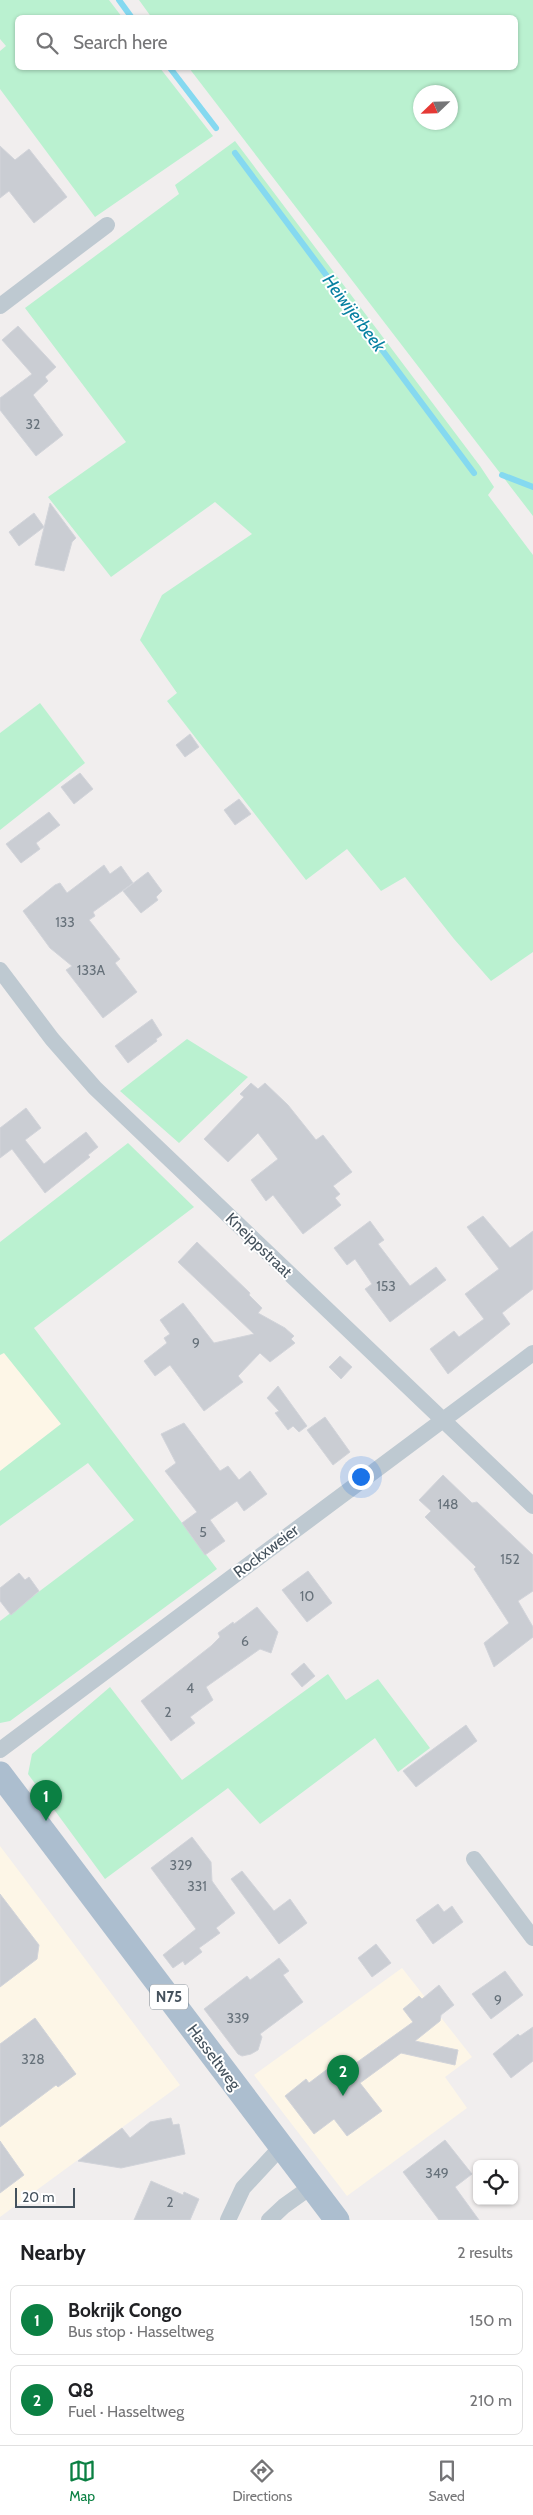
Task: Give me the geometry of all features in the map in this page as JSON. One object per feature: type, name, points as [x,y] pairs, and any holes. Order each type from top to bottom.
[{"type":"main road","name":"Hasseltweg","points":[[0,1774],[338,2220]]},
{"type":"street","points":[[0,306],[107,225]]},
{"type":"street","name":"Kneippstraat","points":[[0,970],[52,1039],[95,1088],[533,1506]]},
{"type":"street","name":"Rockxweier","points":[[0,1750],[533,1353]]},
{"type":"street","points":[[474,1859],[533,1938]]},
{"type":"street","points":[[228,2220],[243,2188],[256,2171],[282,2146]]},
{"type":"street","points":[[269,2220],[284,2206],[312,2186]]},
{"type":"shaded area","points":[[4,1352],[61,1424],[0,1471],[0,1355]]},
{"type":"shaded area","points":[[0,1846],[180,2085],[0,2217]]},
{"type":"shaded area","points":[[402,1968],[472,2057],[445,2077],[467,2108],[347,2196],[254,2075]]},
{"type":"green space","points":[[0,0],[109,0],[120,15],[15,15],[15,70],[162,70],[213,136],[95,217],[0,89],[0,51],[6,46],[0,39]]},
{"type":"green space","points":[[139,0],[533,0],[533,516],[191,70],[518,70],[518,15],[150,15]]},
{"type":"green space","points":[[235,141],[480,466],[494,487],[488,495],[533,555],[533,952],[491,981],[454,939],[405,877],[381,891],[347,849],[306,880],[167,701],[177,693],[140,640],[162,595],[252,534],[215,502],[111,577],[48,497],[126,442],[25,308],[179,194],[175,185]]},
{"type":"green space","points":[[40,703],[85,763],[0,830],[0,733]]},
{"type":"green space","points":[[187,1039],[248,1077],[179,1143],[120,1091]]},
{"type":"green space","points":[[128,1143],[194,1207],[34,1328],[217,1569],[10,1721],[0,1723],[0,1621],[134,1520],[88,1463],[0,1526],[0,1471],[61,1424],[4,1353],[0,1355],[0,1242]]},
{"type":"green space","points":[[328,1674],[346,1700],[378,1679],[430,1748],[398,1772],[375,1738],[260,1824],[228,1788],[105,1879],[28,1774],[32,1754],[110,1687],[182,1780]]},
{"type":"building","points":[[0,146],[15,160],[29,149],[67,197],[34,223],[9,191],[0,198]]},
{"type":"building","points":[[18,326],[56,367],[45,377],[48,381],[33,395],[63,435],[36,456],[0,410],[0,398],[32,374],[2,340]]},
{"type":"building","points":[[50,503],[76,538],[72,542],[64,571],[35,565]]},
{"type":"building","points":[[34,513],[44,527],[19,546],[9,532]]},
{"type":"building","points":[[190,734],[199,747],[185,757],[176,745]]},
{"type":"building","points":[[80,773],[93,789],[74,804],[61,787]]},
{"type":"building","points":[[239,799],[251,814],[235,825],[224,810]]},
{"type":"building","points":[[49,812],[60,825],[36,843],[40,849],[21,863],[6,844]]},
{"type":"building","points":[[104,865],[110,874],[121,866],[133,883],[93,912],[95,916],[89,920],[120,959],[115,963],[137,992],[103,1018],[66,970],[72,966],[50,948],[23,911],[55,885],[60,883],[67,893]]},
{"type":"building","points":[[148,872],[162,891],[156,897],[158,900],[141,913],[123,891]]},
{"type":"building","points":[[152,1019],[162,1035],[128,1063],[115,1046]]},
{"type":"building","points":[[251,1083],[258,1089],[265,1083],[288,1105],[316,1140],[323,1135],[352,1172],[333,1186],[340,1194],[335,1198],[341,1205],[303,1234],[273,1195],[266,1201],[251,1180],[278,1159],[258,1133],[228,1162],[204,1139],[244,1097],[240,1094]]},
{"type":"building","points":[[26,1108],[41,1128],[25,1140],[44,1164],[86,1132],[98,1147],[88,1155],[90,1157],[45,1193],[12,1149],[0,1158],[0,1128]]},
{"type":"building","points":[[483,1216],[510,1248],[533,1231],[533,1289],[502,1313],[510,1324],[448,1374],[430,1349],[454,1331],[459,1337],[484,1319],[465,1294],[499,1269],[467,1227]]},
{"type":"building","points":[[370,1221],[384,1240],[378,1244],[410,1286],[436,1267],[446,1280],[390,1322],[365,1289],[372,1284],[355,1259],[347,1265],[334,1248]]},
{"type":"building","points":[[197,1242],[250,1293],[249,1295],[262,1308],[258,1313],[285,1328],[294,1336],[291,1339],[295,1343],[270,1362],[260,1353],[238,1376],[243,1382],[204,1411],[170,1365],[155,1376],[144,1361],[167,1343],[164,1338],[170,1334],[160,1320],[183,1303],[214,1343],[254,1334],[178,1262]]},
{"type":"building","points":[[340,1356],[352,1367],[341,1379],[329,1367]]},
{"type":"building","points":[[278,1386],[307,1426],[299,1432],[293,1426],[288,1430],[275,1413],[279,1411],[267,1398]]},
{"type":"building","points":[[325,1417],[350,1452],[333,1465],[307,1430]]},
{"type":"building","points":[[184,1423],[220,1471],[228,1466],[239,1480],[250,1471],[267,1494],[244,1511],[237,1501],[210,1520],[225,1541],[205,1555],[182,1523],[197,1512],[165,1471],[176,1463],[161,1434]]},
{"type":"building","points":[[443,1475],[472,1503],[477,1502],[533,1555],[533,1591],[518,1601],[533,1627],[533,1637],[494,1667],[484,1643],[509,1623],[474,1569],[476,1567],[425,1517],[431,1511],[419,1500]]},
{"type":"building","points":[[308,1571],[332,1603],[307,1622],[282,1590]]},
{"type":"building","points":[[19,1573],[25,1580],[29,1577],[39,1591],[11,1615],[0,1601],[0,1588]]},
{"type":"building","points":[[257,1607],[278,1632],[271,1653],[260,1649],[206,1687],[213,1700],[190,1717],[195,1723],[171,1741],[141,1701],[211,1646],[220,1637],[218,1633]]},
{"type":"building","points":[[304,1663],[315,1676],[302,1687],[291,1674]]},
{"type":"building","points":[[466,1725],[477,1741],[416,1787],[403,1771]]},
{"type":"building","points":[[192,1837],[211,1862],[212,1881],[235,1913],[216,1928],[220,1933],[199,1948],[202,1952],[185,1965],[183,1961],[173,1968],[163,1955],[196,1929],[151,1868]]},
{"type":"building","points":[[242,1871],[274,1911],[290,1899],[307,1923],[279,1944],[231,1879]]},
{"type":"building","points":[[0,1894],[39,1945],[37,1959],[0,1987]]},
{"type":"building","points":[[438,1904],[444,1912],[452,1906],[463,1922],[433,1944],[416,1920]]},
{"type":"building","points":[[376,1944],[391,1963],[372,1977],[358,1958]]},
{"type":"building","points":[[279,1958],[289,1971],[283,1975],[303,2002],[260,2034],[262,2037],[258,2050],[242,2056],[238,2054],[204,2009],[247,1976],[250,1980]]},
{"type":"building","points":[[505,1971],[523,1995],[491,2019],[472,1994]]},
{"type":"building","points":[[439,1985],[454,2005],[441,2015],[440,2021],[415,2041],[458,2050],[455,2065],[401,2053],[360,2083],[382,2111],[347,2136],[334,2119],[314,2134],[285,2096],[306,2079],[309,2083],[342,2058],[349,2068],[413,2022],[403,2009],[419,1996],[422,1999]]},
{"type":"building","points":[[35,2018],[76,2074],[58,2087],[56,2085],[0,2127],[0,2044]]},
{"type":"building","points":[[533,2027],[533,2061],[511,2078],[493,2054],[518,2034],[520,2036]]},
{"type":"building","points":[[171,2118],[173,2125],[179,2124],[185,2154],[121,2168],[78,2161],[122,2128],[130,2138],[150,2122]]},
{"type":"building","points":[[445,2140],[472,2174],[455,2187],[479,2220],[439,2220],[403,2172]]},
{"type":"building","points":[[0,2141],[24,2175],[0,2193]]},
{"type":"building","points":[[151,2181],[183,2195],[184,2192],[199,2199],[190,2220],[134,2220]]},
{"type":"waterway","name":"Heiwijerbeek","points":[[119,0],[130,15]]},
{"type":"waterway","name":"Heiwijerbeek","points":[[172,70],[216,128]]},
{"type":"waterway","name":"Heiwijerbeek","points":[[235,153],[474,473]]},
{"type":"waterway","name":"Heiwijerbeek","points":[[502,475],[533,487]]},
{"type":"place","name":"Bokrijk Congo","points":[[46,1821]]},
{"type":"place","name":"Q8","points":[[343,2096]]}]
